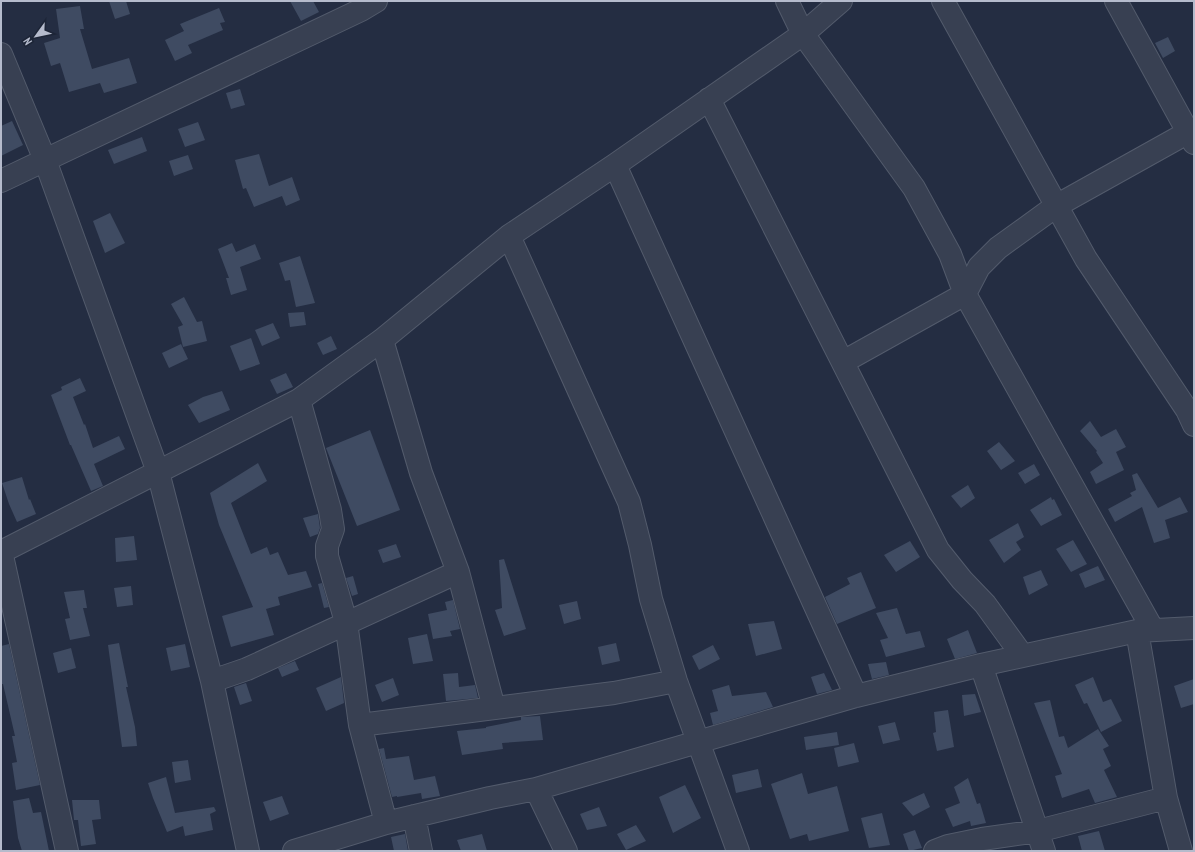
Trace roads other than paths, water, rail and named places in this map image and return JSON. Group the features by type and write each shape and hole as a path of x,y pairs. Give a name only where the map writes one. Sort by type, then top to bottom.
{"street":[{"path":"1,181 361,10 376,1"},
{"path":"787,1 803,34 914,188 950,254 965,294 1145,631 1166,798 1181,851"},
{"path":"67,851 1,552 299,400 382,340 509,236 615,165 803,34 841,1"},
{"path":"943,1 1086,259 1188,410 1194,425"},
{"path":"843,362 965,294 980,267 998,248 1056,206 1192,135 1116,1"},
{"path":"1,54 45,160 158,472 212,681 248,851"},
{"path":"709,100 938,550 962,580 985,604 1022,655"},
{"path":"615,165 856,696"},
{"path":"509,236 629,502 640,545 651,599 676,681 738,851"},
{"path":"382,340 421,473 458,572 494,708"},
{"path":"299,400 330,510 333,529 327,546 327,556 346,622 360,725 386,823"},
{"path":"212,681 247,669 346,622 458,572"},
{"path":"294,851 386,823 490,798 536,789 856,696 1022,655 1145,631 1194,628"},
{"path":"982,665 1041,841"},
{"path":"360,725 614,693 676,681"},
{"path":"536,789 566,851"},
{"path":"935,851 948,846 982,839 1041,841 1166,798"},
{"path":"414,816 421,851"}]}
